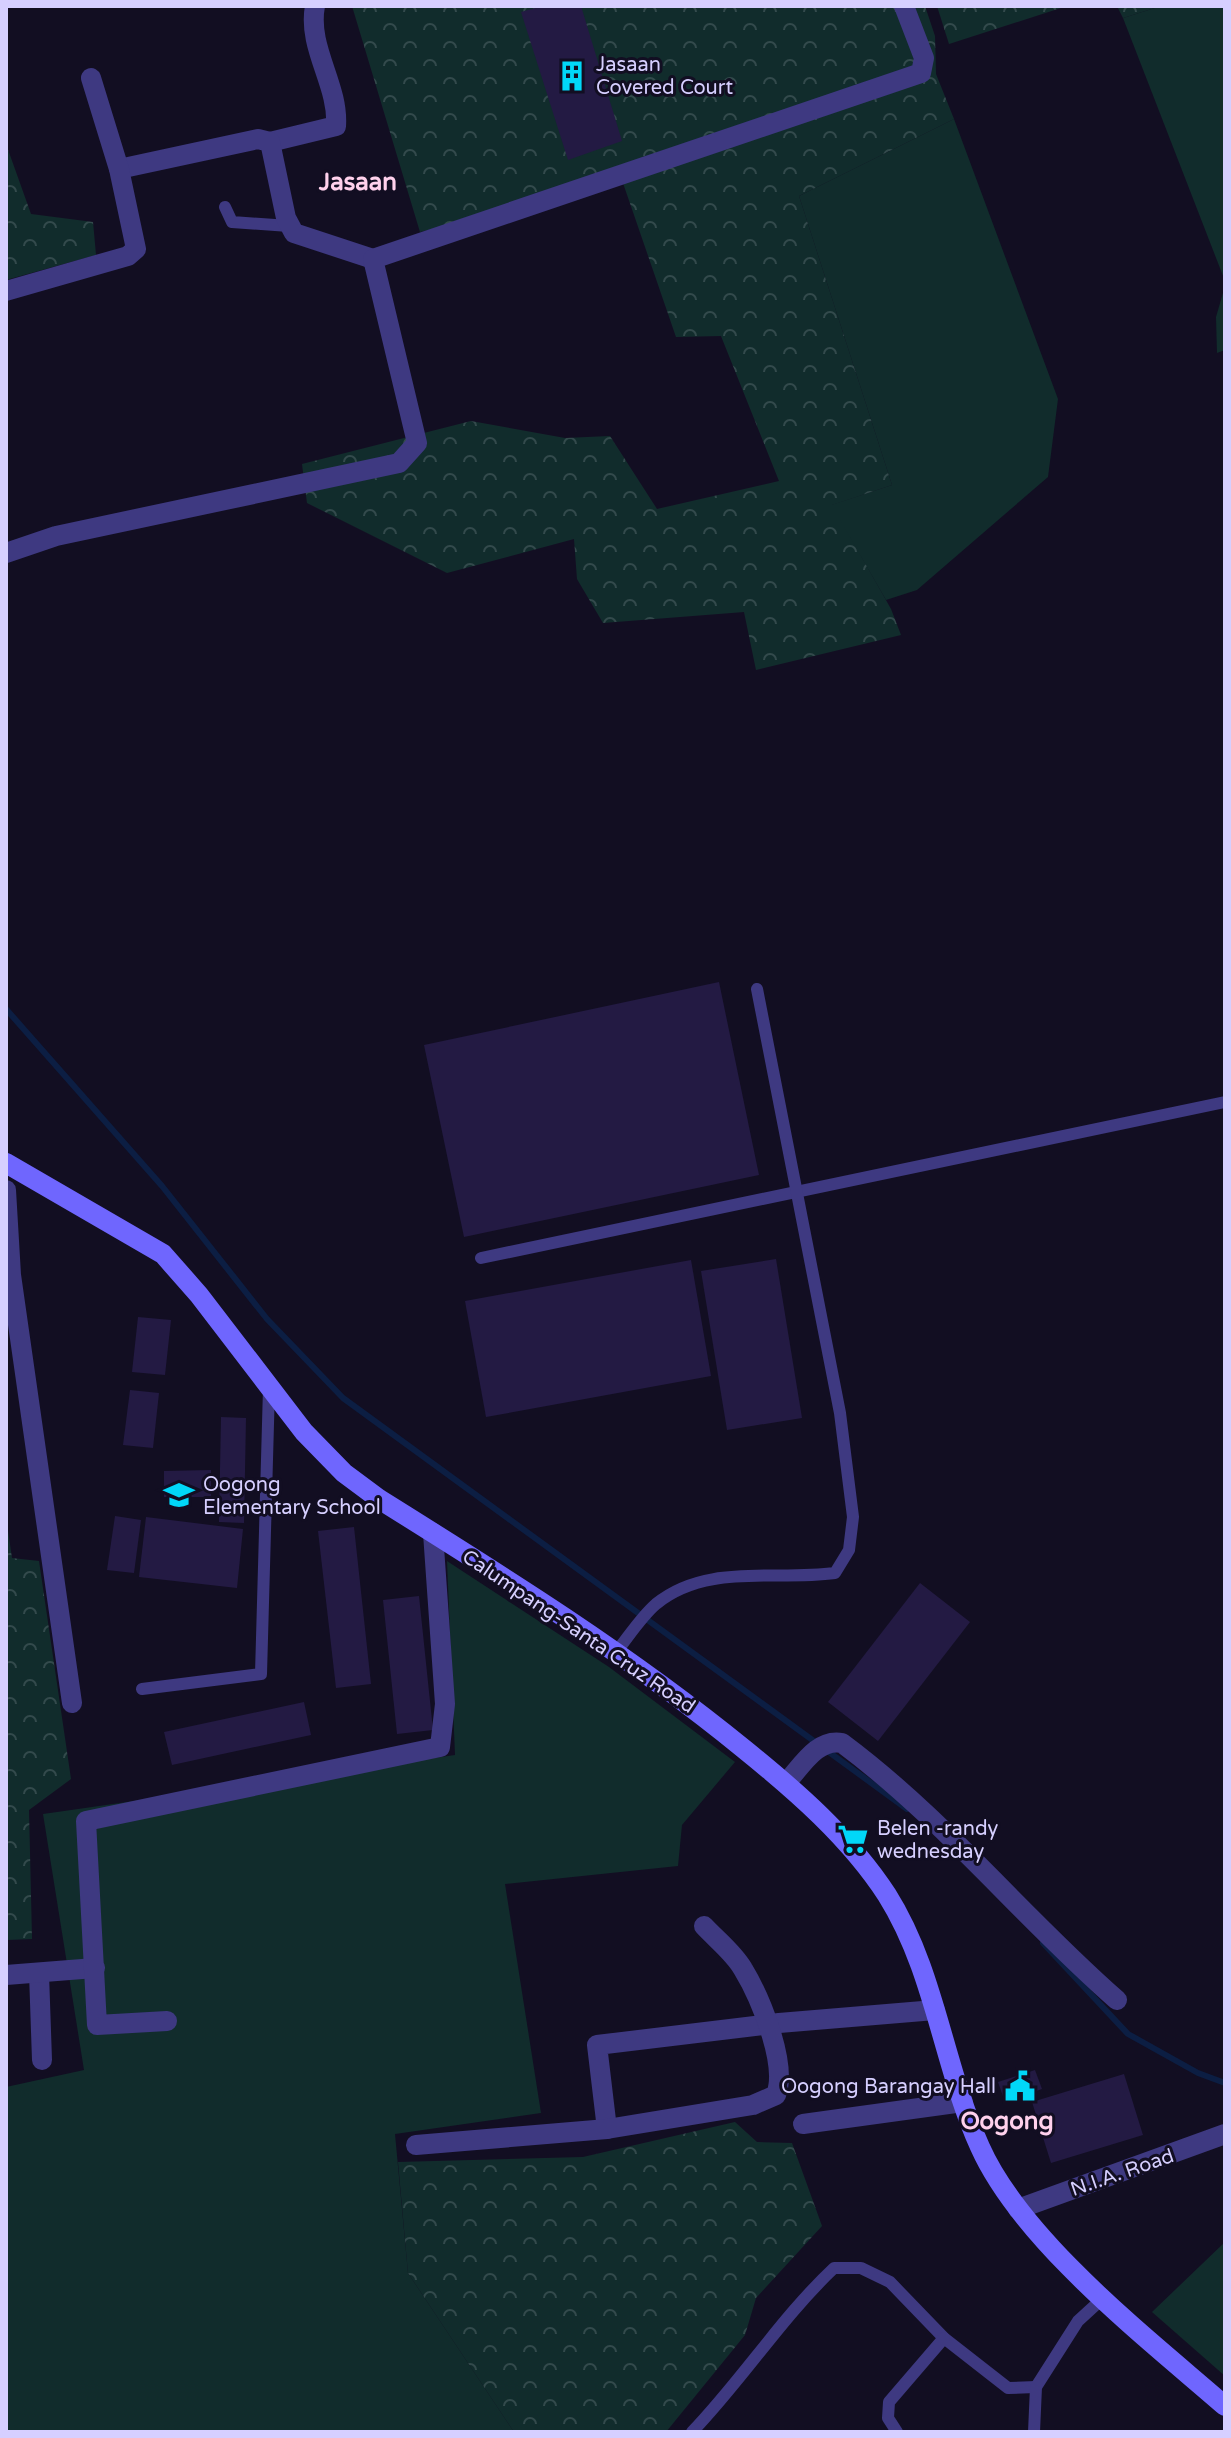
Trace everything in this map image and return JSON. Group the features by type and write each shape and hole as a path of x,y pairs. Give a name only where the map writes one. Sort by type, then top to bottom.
{"main road":[{"name":"Calumpang-Santa Cruz Road","path":"6,1163 163,1254 182,1273 269,1388 344,1473 617,1651 786,1783 853,1851 887,1895 920,1964 980,2148 1018,2209 1102,2299 1225,2406"}],"street":[{"path":"119,169 258,139 270,142 336,126 337,113 316,47 315,6"},
{"path":"270,142 289,226 294,233 373,259 921,73 924,58 904,6"},
{"path":"6,291 128,256 136,249 119,169 91,78"},
{"path":"6,553 56,536 399,463 408,456 417,443 373,259"},
{"path":"6,1190 9,1276 72,1703"},
{"path":"167,2021 97,2025 86,1821 440,1747 445,1704 433,1533"},
{"path":"786,1783 824,1744 842,1743 959,1843 1074,1963 1117,2000"},
{"path":"416,2145 607,2129 753,2105 776,2095 780,2085 777,2060 767,2024 742,1967 704,1926"},
{"path":"6,1975 95,1968"},
{"path":"39,1973 42,2060"},
{"path":"607,2129 597,2045 767,2024 935,2010"},
{"path":"803,2124 963,2102"},
{"name":"N.I.A. Road","path":"1018,2209 1225,2134"}],"lane":[{"path":"225,207 232,222 242,225 289,226"},
{"path":"617,1651 650,1610 667,1597 708,1578 806,1577 835,1573 849,1550 853,1517 840,1413 757,989"},
{"path":"481,1258 1225,1102"},
{"path":"142,1689 261,1674 269,1388"},
{"path":"692,2432 751,2366 813,2288 834,2268 861,2268 890,2282 944,2338 1008,2388 1036,2387"},
{"path":"1034,2432 1036,2387 1078,2321 1102,2299"},
{"path":"897,2432 888,2418 889,2402 944,2338"}],"green space":[{"path":"352,6 925,6 935,36 936,74 954,119 799,196 892,485 832,505 891,609 901,635 756,670 744,612 603,623 577,579 574,539 447,573 307,503 302,464 471,421 565,438 610,436 657,509 779,481 721,336 676,337 623,183 420,232"},
{"path":"937,6 1067,6 949,44"},
{"path":"1117,6 1161,6 1123,18"},
{"path":"1161,6 1225,6 1225,281 1123,18"},
{"path":"954,119 1058,399 1048,477 917,590 886,600 831,505 892,485 799,196"},
{"path":"6,144 31,214 93,222 96,255 6,280"},
{"path":"1225,286 1225,350 1217,353 1216,317"},
{"path":"6,1517 12,1558 39,1561 71,1779 29,1810 32,1939 6,1940"},
{"path":"447,1561 609,1667 735,1762 682,1825 678,1866 505,1884 541,2113 395,2134 408,2273 514,2432 6,2432 6,2087 84,2070 43,1814 455,1755"},
{"path":"735,2122 757,2142 792,2143 822,2226 756,2298 745,2335 666,2432 514,2432 408,2273 398,2162 583,2157"},
{"path":"1225,2242 1225,2376 1152,2312"}],"building":[{"name":"Jasaan Covered Court","path":"542,6 581,6 622,141 568,160 521,12"},
{"path":"719,982 759,1175 464,1237 424,1045"},
{"path":"776,1259 802,1418 727,1430 701,1271"},
{"path":"691,1260 711,1376 486,1417 465,1301"},
{"path":"138,1317 171,1320 165,1375 132,1372"},
{"path":"130,1390 159,1393 153,1448 123,1445"},
{"path":"221,1417 246,1418 244,1523 219,1522"},
{"path":"211,1470 211,1497 164,1497 164,1471"},
{"path":"115,1516 141,1520 134,1573 107,1570"},
{"path":"146,1517 243,1529 237,1588 139,1577"},
{"path":"354,1527 371,1684 336,1688 318,1531"},
{"path":"920,1583 970,1622 878,1741 828,1702"},
{"path":"419,1596 433,1730 397,1734 383,1600"},
{"path":"304,1702 311,1735 172,1765 164,1732"},
{"name":"Oogong Barangay Hall","path":"1035,2070 1042,2089 1005,2102 998,2082"},
{"path":"1124,2074 1143,2135 1051,2163 1032,2102"}],"waterway":[{"path":"6,1009 162,1186 267,1319 343,1398 907,1809"},
{"path":"1043,1943 1128,2034 1198,2073 1225,2083"}],"place":[{"name":"Jasaan Covered Court","path":"572,76"},
{"name":"Oogong Elementary School","path":"179,1495"},
{"name":"Belen -randy wednesday","path":"853,1839"},
{"name":"Oogong Barangay Hall","path":"1020,2086"}],"district":[{"name":"Jasaan","path":"358,182"},
{"name":"Oogong","path":"1007,2121"}]}
